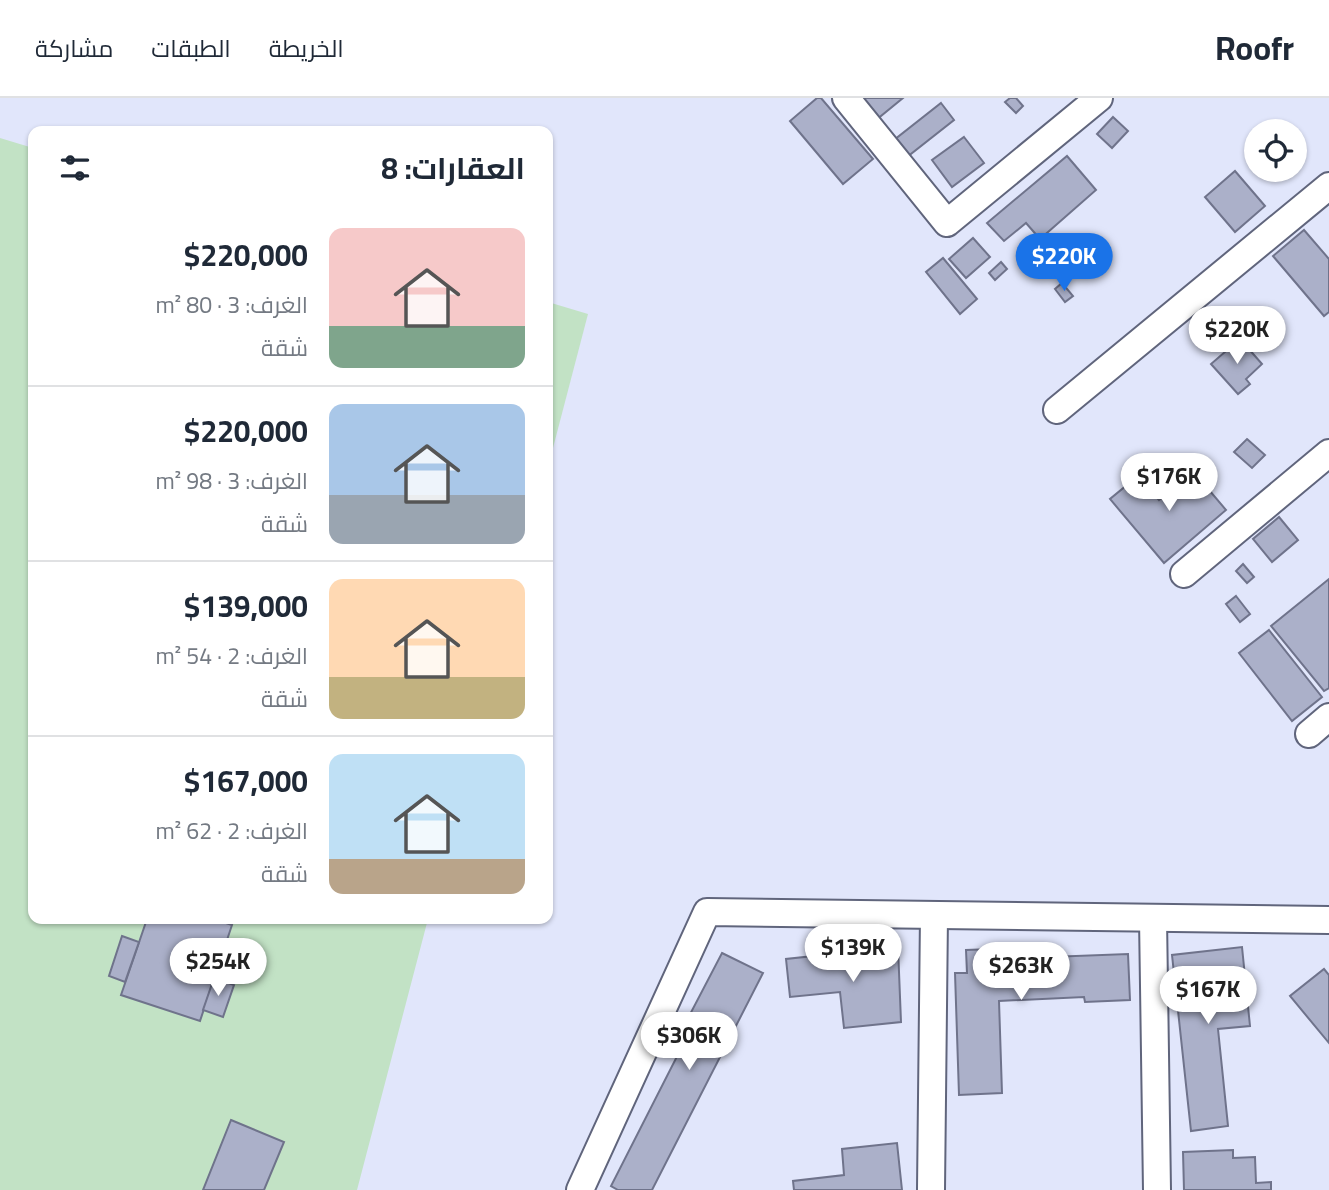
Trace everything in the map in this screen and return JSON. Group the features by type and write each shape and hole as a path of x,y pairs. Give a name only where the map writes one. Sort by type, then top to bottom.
{"street":[{"path":"846,98 947,223 1099,98"},
{"path":"1057,410 1324,200"},
{"path":"1184,574 1329,453"},
{"path":"580,1190 707,912 1329,920"},
{"path":"931,1190 934,915"},
{"path":"1153,918 1157,1190"}],"green space":[{"path":"0,138 28,146 28,924 427,924 357,1190 0,1190"},
{"path":"553,304 588,314 553,448"}],"building":[{"path":"817,98 821,98 873,159 843,184 790,121"},
{"path":"858,98 903,98 876,120"},
{"path":"1016,98 1023,106 1016,113 1005,102"},
{"path":"941,103 954,120 907,157 894,140"},
{"path":"1113,117 1128,131 1112,148 1097,134"},
{"path":"964,137 984,163 952,187 932,160"},
{"path":"1067,156 1096,190 1040,239 1026,223 1004,241 987,223"},
{"path":"1235,171 1265,206 1235,232 1205,197"},
{"path":"1304,230 1329,259 1329,312 1324,316 1273,256"},
{"path":"973,238 990,257 966,278 949,259"},
{"path":"943,258 977,299 960,314 926,272"},
{"path":"1001,262 1007,269 995,280 989,273"},
{"path":"1062,283 1073,296 1065,302 1055,289"},
{"path":"1240,339 1262,364 1246,379 1250,384 1238,394 1211,364"},
{"path":"1247,439 1265,455 1252,468 1234,452"},
{"path":"1193,471 1226,510 1164,563 1110,499 1138,476 1159,500"},
{"path":"1279,517 1298,540 1272,562 1253,539"},
{"path":"1243,564 1254,577 1247,583 1236,571"},
{"path":"1329,579 1329,688 1324,691 1271,626"},
{"path":"1236,596 1250,614 1240,622 1226,604"},
{"path":"1269,630 1322,697 1292,721 1239,653"},
{"path":"145,924 232,925 200,1021 121,995"},
{"path":"122,936 139,942 125,982 109,976"},
{"path":"898,947 901,1022 844,1028 840,992 790,997 786,959"},
{"path":"1242,947 1250,1026 1218,1029 1228,1126 1191,1131 1172,955"},
{"path":"993,949 993,959 1128,954 1130,1000 1085,1002 1084,997 999,1001 1002,1093 959,1095 955,973 967,973 966,950"},
{"path":"722,953 763,973 652,1190 618,1190 611,1186 693,1025 686,1022"},
{"path":"1324,969 1329,975 1329,1043 1290,996"},
{"path":"214,978 234,985 223,1017 203,1010"},
{"path":"231,1120 284,1142 264,1190 203,1190"},
{"path":"897,1143 902,1190 794,1190 793,1181 844,1175 842,1149"},
{"path":"1233,1150 1233,1158 1255,1157 1256,1183 1271,1182 1271,1190 1184,1190 1183,1152"}]}
